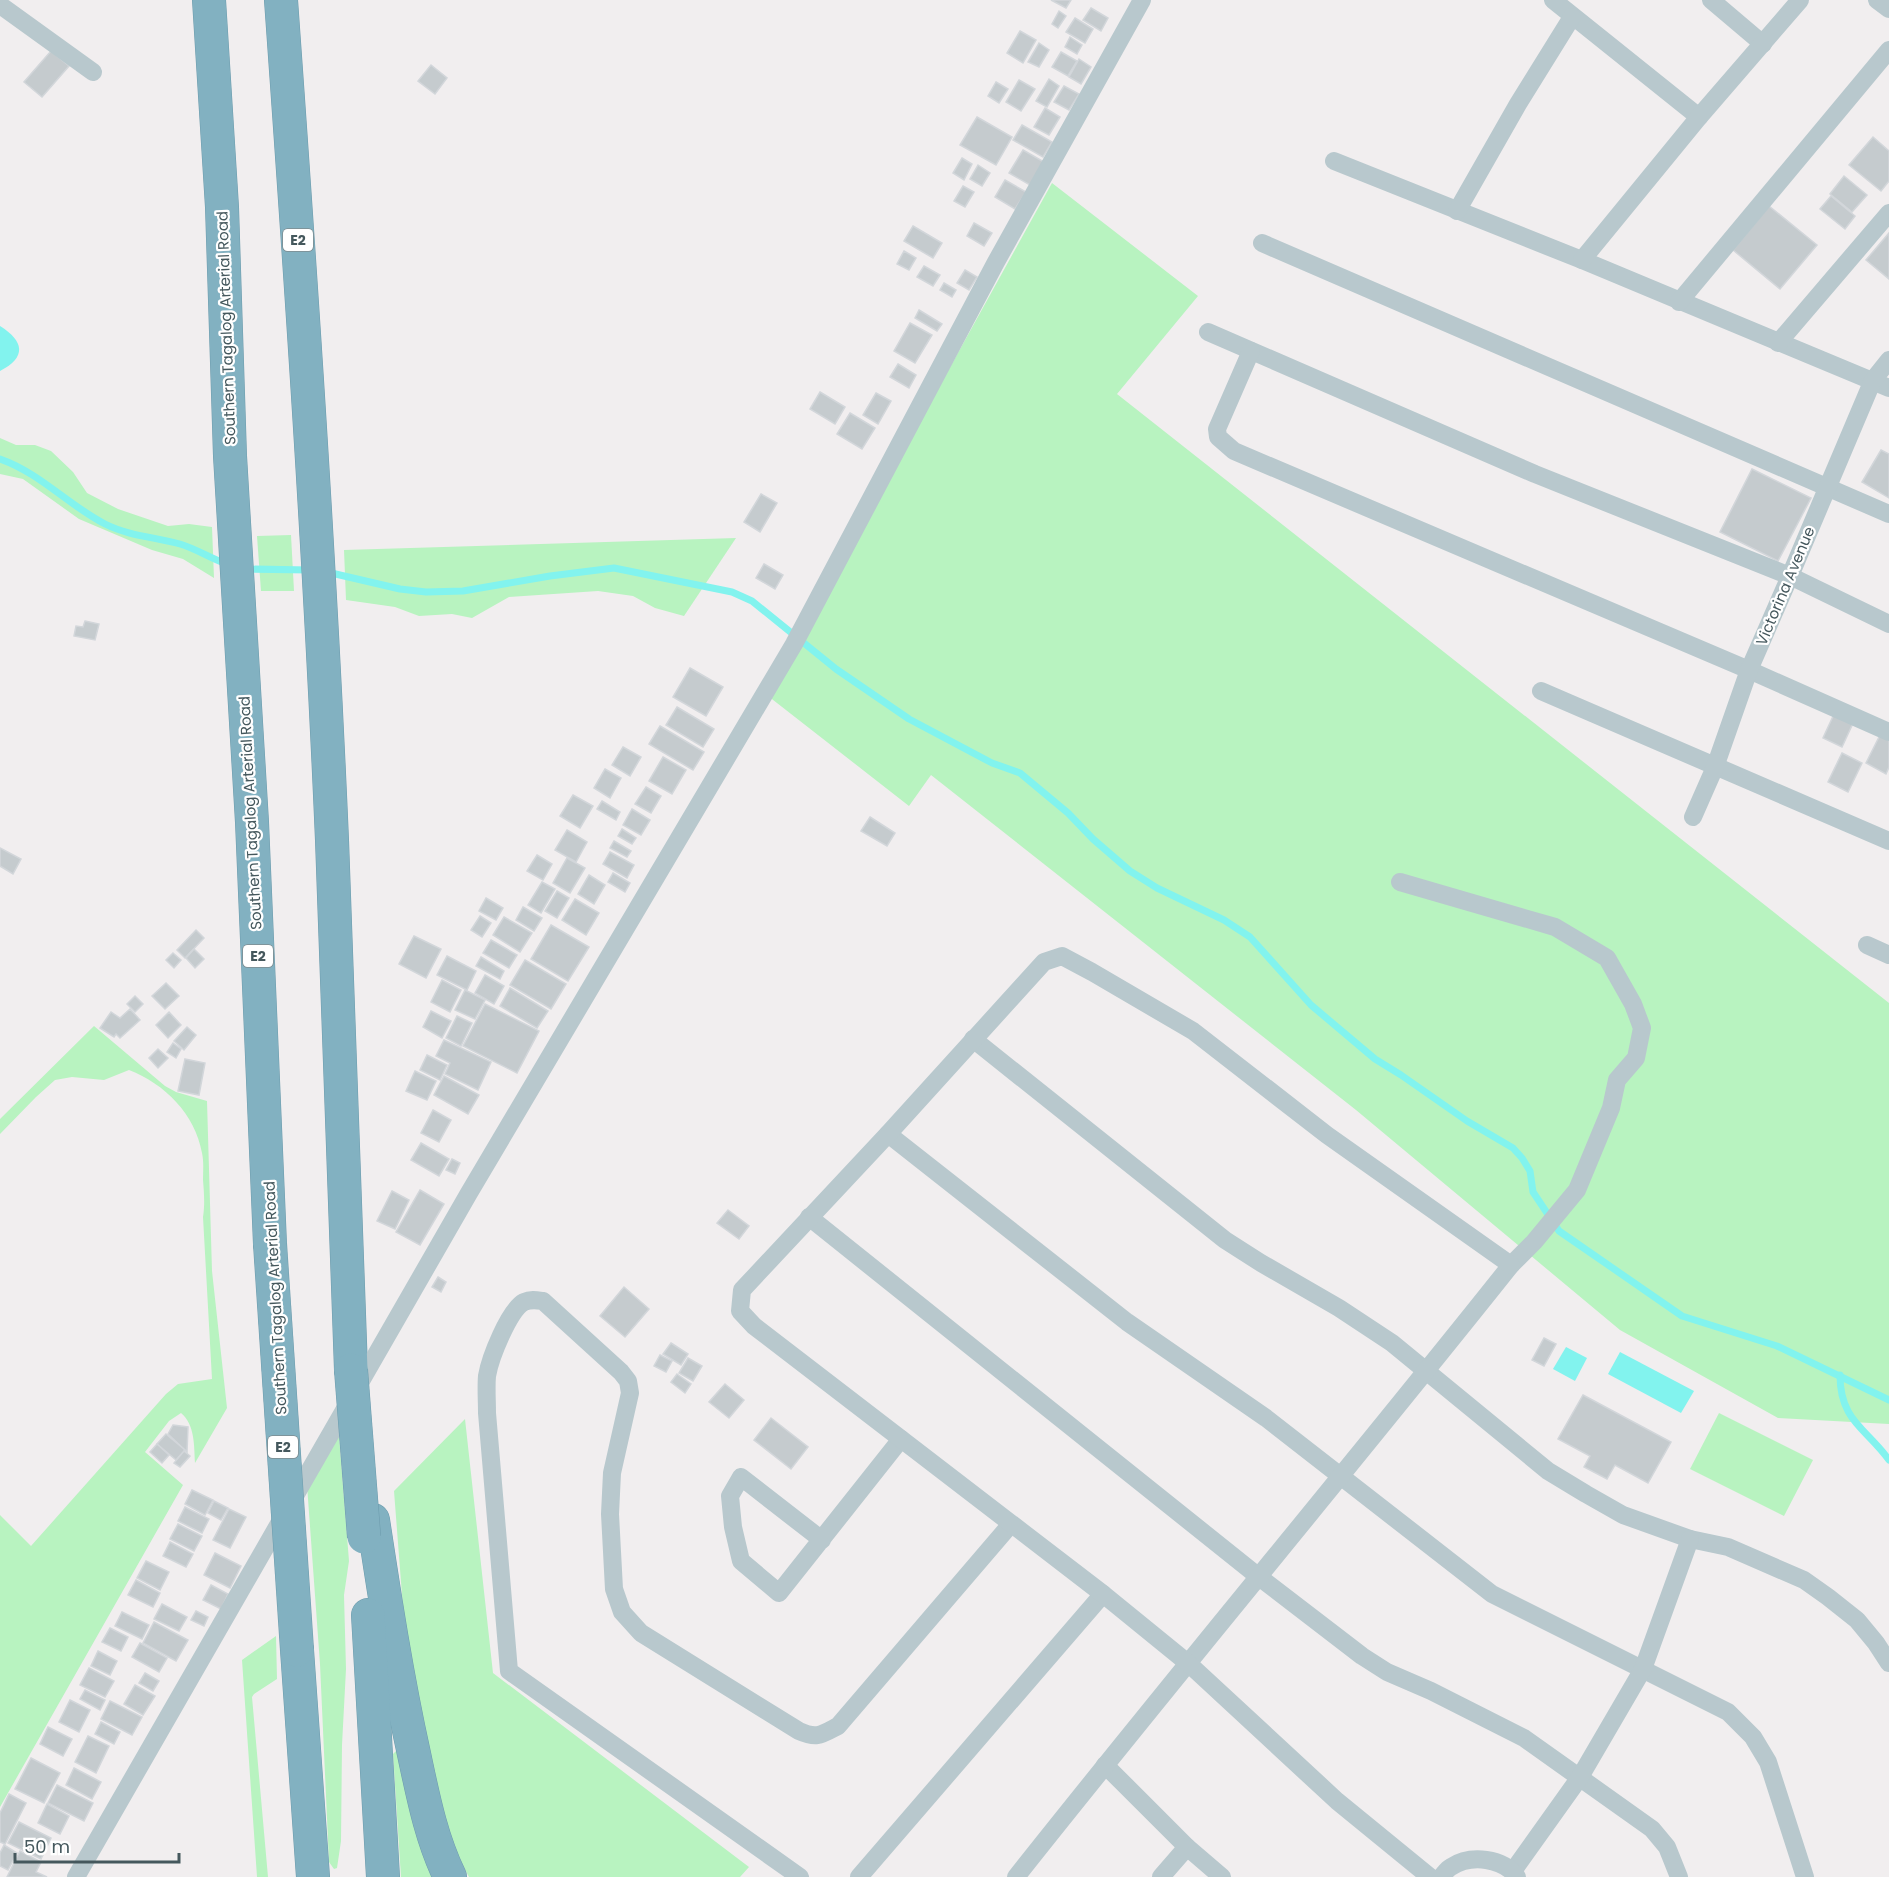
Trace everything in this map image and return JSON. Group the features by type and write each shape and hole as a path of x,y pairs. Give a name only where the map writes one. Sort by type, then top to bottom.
{"highway":[{"name":"Southern Tagalog Arterial Road","path":"209,0 222,207 230,456 253,834 270,1244 313,1877"},
{"name":"E2","path":"280,0 301,277 324,673 351,1370 369,1529 383,1877"},
{"path":"369,1529 427,1815 450,1877"}],"street":[{"path":"76,1877 469,1193 794,644 991,272 1142,0"},
{"path":"1553,0 1699,117"},
{"path":"1711,0 1763,44"},
{"path":"1582,260 1699,117 1800,0"},
{"path":"1877,0 1889,9"},
{"path":"0,5 93,72"},
{"path":"1457,211 1518,104 1572,17"},
{"path":"1678,302 1889,50"},
{"path":"1334,161 1582,260 1678,302 1881,384"},
{"path":"1778,343 1889,213"},
{"path":"1262,243 1889,514"},
{"path":"1208,332 1535,474 1791,576 1889,624"},
{"path":"1251,351 1217,429 1218,437 1234,451 1889,732"},
{"name":"Victorina Avenue","path":"1693,817 1714,767 1749,670 1827,488 1881,384 1889,360"},
{"path":"1541,691 1889,841"},
{"path":"1016,1877 1105,1765 1343,1476 1511,1265 1534,1242 1577,1190 1611,1108 1617,1080 1636,1058 1642,1028 1633,1004 1607,958 1555,927 1400,882"},
{"path":"1867,945 1889,954"},
{"path":"1430,1877 1337,1801 1189,1664 1102,1594 754,1326 740,1311 742,1290 1044,962 1062,956 1193,1031 1327,1135 1511,1265"},
{"path":"973,1039 1225,1240 1360,1321 1427,1371 1548,1471 1623,1515 1690,1539 1728,1547 1804,1580 1857,1620 1889,1663"},
{"path":"888,1134 1127,1322 1266,1418 1492,1594 1728,1713 1753,1737 1768,1762 1805,1877"},
{"path":"809,1218 1259,1577 1362,1656 1387,1672 1431,1691 1524,1738 1652,1829 1667,1847 1679,1877"},
{"path":"800,1877 510,1671 487,1413 487,1376 494,1353 515,1310 523,1303 533,1299 543,1301 621,1371 628,1381 630,1393 612,1473 610,1514 614,1589 622,1612 641,1633 812,1737 838,1726 1011,1524"},
{"path":"822,1540 741,1477 730,1496 733,1527 741,1561 779,1593 822,1540 901,1439"},
{"path":"1441,1877 1452,1867 1472,1859 1494,1861 1515,1874 1580,1777 1643,1669 1690,1539"},
{"path":"859,1877 1102,1594"},
{"path":"1105,1765 1187,1846 1222,1877"},
{"path":"1161,1877 1187,1846"}],"green space":[{"path":"1052,183 1198,296 1117,394 1889,1003 1889,1424 1778,1418 1620,1330 1356,1110 931,775 909,806 768,696"},
{"path":"0,438 16,445 35,445 51,451 73,472 87,493 118,509 168,526 189,524 212,527 214,578 183,559 152,550 79,519 23,479 0,474"},
{"path":"291,535 294,591 261,591 257,536"},
{"path":"736,538 684,616 655,608 633,596 598,591 509,597 472,618 452,614 419,616 395,607 346,600 344,550"},
{"path":"94,1026 165,1086 176,1092 207,1101 212,1271 227,1408 195,1463 191,1429 181,1413 169,1421 145,1452 183,1485 0,1807 0,1515 31,1546 166,1394 178,1384 212,1379 203,1217 203,1156 193,1126 176,1102 155,1083 129,1070 104,1080 72,1077 55,1080 0,1134 0,1119"},
{"path":"1719,1413 1813,1460 1784,1516 1690,1469"},
{"path":"465,1419 493,1673 749,1867 740,1877 469,1877 459,1859 440,1807 423,1739 403,1608 394,1491"},
{"path":"339,1436 349,1561 344,1595 346,1669 341,1841 337,1868 334,1869 329,1862 320,1664 307,1485"},
{"path":"276,1636 277,1679 252,1697 268,1877 257,1877 242,1660"},
{"path":"397,1750 440,1877 401,1877 393,1754"}],"water":[{"path":"0,326 14,337 19,349 15,360 0,371"},
{"path":"1566,1347 1587,1358 1575,1381 1553,1369"},
{"path":"1620,1352 1694,1391 1681,1413 1608,1374"}],"building":[{"path":"1051,0 1071,0 1066,8"},
{"path":"1091,8 1108,18 1101,31 1083,20"},
{"path":"1059,11 1066,16 1058,28 1052,24"},
{"path":"1075,18 1093,29 1085,43 1066,32"},
{"path":"1020,31 1036,40 1023,63 1007,53"},
{"path":"1070,37 1082,45 1077,54 1065,47"},
{"path":"1039,43 1049,50 1039,67 1028,62"},
{"path":"51,51 69,66 42,97 24,82"},
{"path":"1061,52 1077,61 1068,76 1052,67"},
{"path":"1079,59 1091,67 1081,84 1069,77"},
{"path":"431,65 447,78 435,94 418,81"},
{"path":"1049,79 1059,86 1047,107 1036,101"},
{"path":"1019,80 1035,89 1021,111 1006,102"},
{"path":"996,82 1008,89 999,103 988,96"},
{"path":"1064,86 1079,94 1069,110 1054,102"},
{"path":"1045,108 1060,117 1049,135 1034,127"},
{"path":"977,117 1012,137 996,165 960,145"},
{"path":"1022,125 1052,142 1043,157 1013,140"},
{"path":"1873,137 1889,151 1889,181 1881,191 1849,165"},
{"path":"1023,150 1044,162 1030,185 1009,173"},
{"path":"962,158 972,164 964,180 953,173"},
{"path":"978,165 990,173 982,186 970,179"},
{"path":"1844,176 1867,195 1852,212 1830,194"},
{"path":"1005,180 1026,192 1015,209 995,197"},
{"path":"963,186 974,192 965,207 954,201"},
{"path":"1831,196 1855,216 1845,229 1820,209"},
{"path":"1769,206 1817,245 1780,289 1733,250"},
{"path":"974,223 992,233 984,246 967,236"},
{"path":"913,226 942,243 933,258 904,241"},
{"path":"1889,233 1889,279 1866,260"},
{"path":"904,251 916,258 909,270 897,264"},
{"path":"924,266 940,275 933,286 917,277"},
{"path":"965,270 977,277 969,290 957,283"},
{"path":"944,283 956,290 952,297 940,290"},
{"path":"919,310 942,324 937,331 915,318"},
{"path":"910,323 932,335 915,363 894,351"},
{"path":"898,364 916,375 909,388 890,377"},
{"path":"820,392 845,407 835,424 810,409"},
{"path":"876,393 891,401 878,424 863,415"},
{"path":"850,413 875,428 862,449 837,434"},
{"path":"1881,450 1889,454 1889,498 1862,482"},
{"path":"1752,469 1811,498 1778,561 1720,532"},
{"path":"761,494 777,503 760,532 744,522"},
{"path":"764,564 783,575 775,589 756,578"},
{"path":"85,621 99,624 95,640 74,636 76,626 83,627"},
{"path":"690,668 723,687 706,716 673,697"},
{"path":"677,707 714,729 703,747 666,725"},
{"path":"1835,712 1854,721 1842,747 1823,738"},
{"path":"660,726 704,752 693,770 649,744"},
{"path":"1880,735 1889,740 1889,767 1886,774 1866,763"},
{"path":"623,747 641,757 630,776 612,765"},
{"path":"1842,753 1862,763 1848,792 1828,782"},
{"path":"663,757 686,770 672,794 649,781"},
{"path":"605,769 621,778 610,798 594,788"},
{"path":"646,787 661,796 651,813 635,804"},
{"path":"573,795 593,806 580,828 560,816"},
{"path":"602,801 620,812 616,820 597,809"},
{"path":"632,809 650,820 641,835 623,825"},
{"path":"870,817 895,833 887,846 861,831"},
{"path":"622,829 636,838 632,844 618,836"},
{"path":"567,830 587,842 576,862 555,850"},
{"path":"614,841 631,851 627,857 610,848"},
{"path":"0,848 21,859 13,874 0,866"},
{"path":"610,852 634,865 627,878 603,864"},
{"path":"537,855 552,864 543,880 527,871"},
{"path":"567,858 585,868 570,893 553,883"},
{"path":"613,873 630,883 625,892 608,882"},
{"path":"589,875 605,885 594,904 578,894"},
{"path":"542,882 555,889 541,913 528,905"},
{"path":"557,891 569,898 557,918 545,911"},
{"path":"486,898 503,908 496,920 479,911"},
{"path":"575,899 599,913 586,935 562,920"},
{"path":"523,907 542,918 534,931 516,920"},
{"path":"480,916 491,923 482,937 471,930"},
{"path":"504,917 532,933 520,952 493,935"},
{"path":"551,925 589,947 568,981 531,959"},
{"path":"196,930 204,938 185,958 177,950"},
{"path":"414,936 441,949 426,978 399,964"},
{"path":"491,940 517,955 509,968 483,953"},
{"path":"194,949 204,959 195,968 186,958"},
{"path":"173,953 181,960 174,968 166,960"},
{"path":"447,956 476,971 467,990 437,975"},
{"path":"481,957 504,971 500,979 476,966"},
{"path":"525,960 566,984 551,1009 510,985"},
{"path":"485,975 504,986 494,1004 475,993"},
{"path":"442,980 461,990 450,1012 431,1002"},
{"path":"166,983 179,996 165,1009 152,996"},
{"path":"510,988 548,1011 537,1028 500,1006"},
{"path":"465,990 485,1000 475,1019 455,1010"},
{"path":"135,996 143,1004 135,1012 127,1004"},
{"path":"485,1004 539,1031 517,1073 463,1046"},
{"path":"130,1009 140,1020 120,1038 100,1028 111,1012 120,1018"},
{"path":"431,1011 451,1021 442,1038 423,1027"},
{"path":"169,1012 181,1025 168,1038 156,1025"},
{"path":"457,1016 472,1023 461,1046 446,1038"},
{"path":"187,1027 196,1035 184,1050 174,1041"},
{"path":"444,1040 491,1062 478,1090 445,1074 450,1063 436,1056"},
{"path":"173,1043 181,1049 176,1058 167,1052"},
{"path":"158,1049 168,1058 158,1068 149,1058"},
{"path":"427,1055 447,1065 440,1080 420,1070"},
{"path":"185,1059 205,1063 199,1095 178,1091"},
{"path":"415,1071 436,1081 427,1100 406,1091"},
{"path":"444,1076 479,1095 468,1114 434,1095"},
{"path":"433,1110 451,1120 439,1142 421,1133"},
{"path":"421,1143 449,1159 439,1176 411,1160"},
{"path":"452,1159 460,1163 455,1174 446,1170"},
{"path":"420,1190 444,1204 420,1245 396,1232"},
{"path":"392,1191 409,1200 395,1229 377,1221"},
{"path":"728,1210 749,1226 739,1239 717,1223"},
{"path":"438,1277 446,1282 441,1292 432,1287"},
{"path":"624,1287 649,1309 625,1337 600,1316"},
{"path":"1544,1338 1556,1344 1544,1366 1532,1360"},
{"path":"671,1343 688,1354 681,1365 663,1354"},
{"path":"660,1355 672,1361 666,1372 654,1366"},
{"path":"688,1358 702,1366 693,1381 679,1373"},
{"path":"677,1374 691,1384 685,1393 671,1382"},
{"path":"725,1384 744,1400 729,1418 709,1402"},
{"path":"1583,1395 1671,1442 1648,1483 1615,1465 1607,1479 1584,1467 1590,1456 1558,1439"},
{"path":"771,1418 808,1447 791,1469 754,1440"},
{"path":"173,1425 188,1427 187,1452 168,1434"},
{"path":"166,1434 185,1450 176,1460 157,1444"},
{"path":"157,1444 169,1455 162,1463 150,1452"},
{"path":"184,1451 190,1456 180,1467 174,1463"},
{"path":"192,1490 213,1500 205,1515 185,1504"},
{"path":"214,1501 228,1508 221,1520 208,1513"},
{"path":"185,1507 209,1519 202,1533 178,1521"},
{"path":"229,1509 246,1517 230,1548 213,1540"},
{"path":"178,1524 202,1536 194,1551 170,1539"},
{"path":"170,1542 193,1554 186,1567 163,1556"},
{"path":"215,1553 241,1566 230,1588 204,1575"},
{"path":"146,1561 169,1572 160,1590 137,1578"},
{"path":"136,1580 160,1593 153,1607 128,1595"},
{"path":"211,1585 228,1594 221,1609 203,1600"},
{"path":"162,1604 187,1617 179,1631 154,1619"},
{"path":"196,1611 208,1617 204,1626 191,1620"},
{"path":"122,1612 149,1625 142,1639 115,1626"},
{"path":"154,1622 188,1640 176,1661 143,1643"},
{"path":"110,1628 128,1637 121,1651 102,1642"},
{"path":"140,1643 167,1658 159,1672 132,1657"},
{"path":"98,1651 117,1661 110,1675 91,1666"},
{"path":"89,1668 114,1681 105,1697 80,1685"},
{"path":"145,1673 159,1681 153,1691 139,1683"},
{"path":"135,1685 155,1696 143,1715 124,1704"},
{"path":"85,1690 105,1700 100,1710 80,1699"},
{"path":"70,1700 90,1710 79,1732 59,1722"},
{"path":"110,1701 142,1717 132,1735 101,1719"},
{"path":"101,1722 120,1732 114,1744 95,1734"},
{"path":"48,1727 72,1739 63,1756 40,1744"},
{"path":"88,1736 109,1746 96,1773 75,1762"},
{"path":"31,1758 60,1773 44,1803 15,1789"},
{"path":"74,1768 101,1782 92,1799 66,1785"},
{"path":"57,1785 93,1803 84,1821 48,1803"},
{"path":"9,1794 26,1803 5,1844 0,1842 0,1813"},
{"path":"47,1804 69,1816 60,1834 38,1823"},
{"path":"19,1822 51,1838 41,1859 8,1843"},
{"path":"4,1845 17,1853 8,1870 0,1866 0,1853"},
{"path":"20,1851 41,1862 36,1872 47,1877 7,1877"}],"waterway":[{"path":"0,459 28,472 105,524 133,534 180,544 227,564"},
{"path":"327,572 400,589 426,592 463,591 614,568 732,592 752,601 836,669 909,719 992,763 1020,773 1068,813 1093,839 1130,871 1157,888 1224,920 1250,937 1311,1005 1375,1059 1467,1121 1513,1148 1530,1171 1533,1192 1559,1231 1682,1316 1777,1346 1889,1400"},
{"path":"246,569 310,570"},
{"path":"1840,1375 1841,1391 1849,1414 1889,1460"}]}
